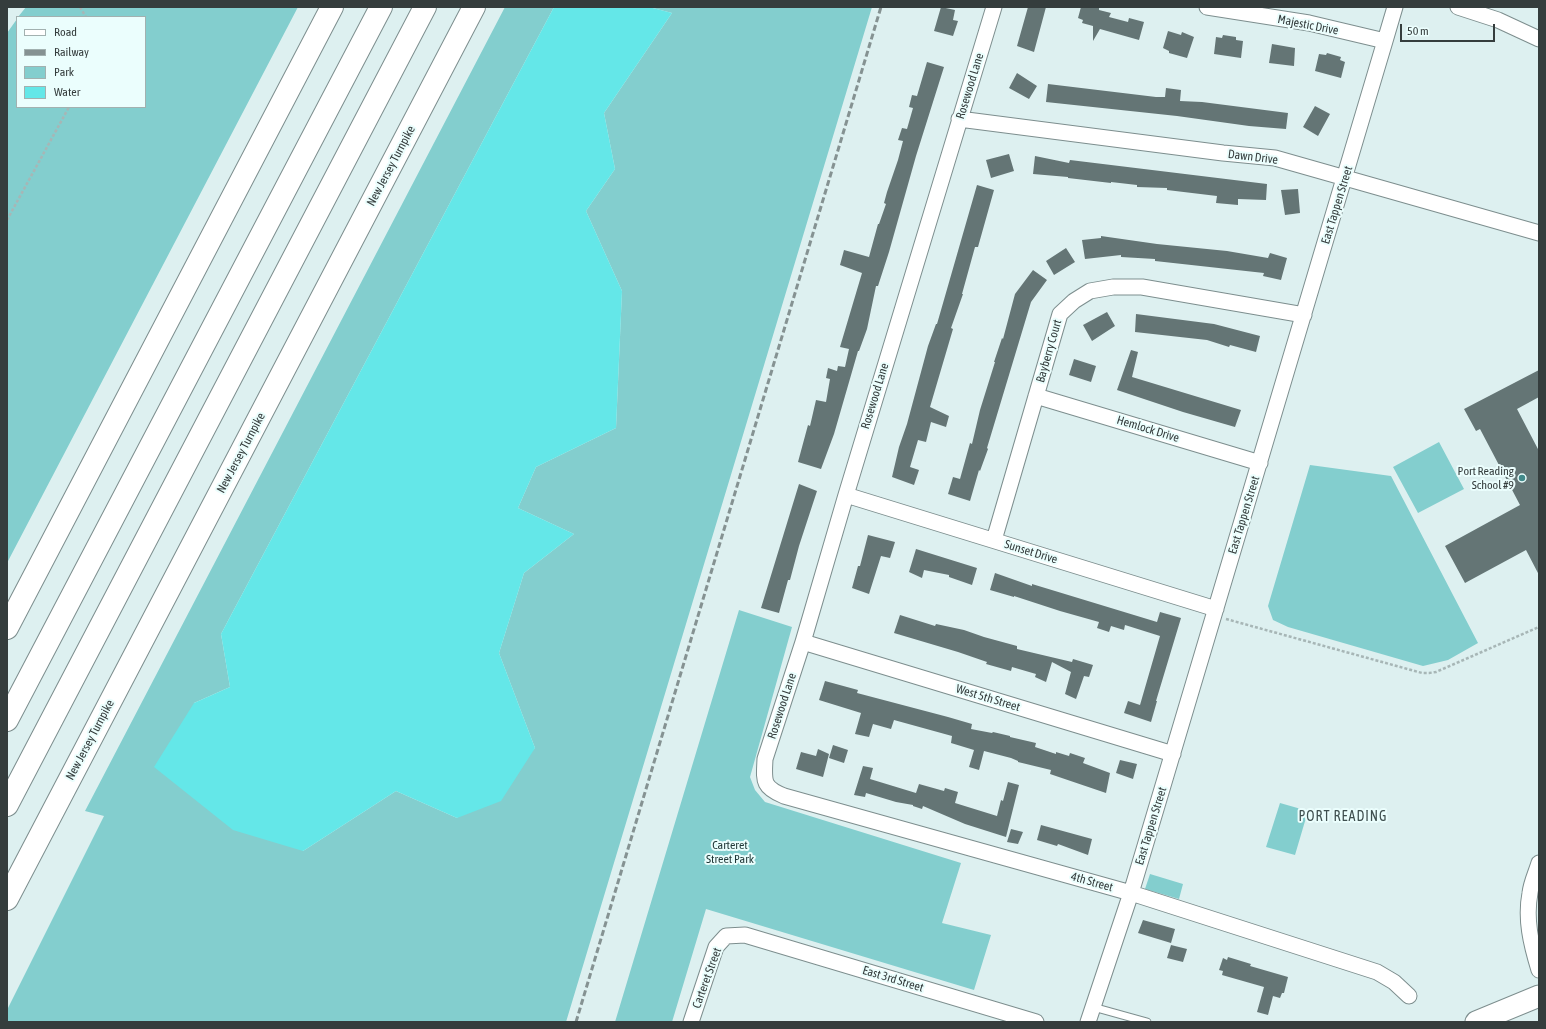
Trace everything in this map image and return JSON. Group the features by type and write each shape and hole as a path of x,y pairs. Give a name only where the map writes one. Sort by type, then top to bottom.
{"highway":[{"path":"7,628 332,7"},
{"path":"7,720 381,7"},
{"path":"7,805 425,7"},
{"name":"New Jersey Turnpike","path":"7,899 474,7"}],"street":[{"name":"Rosewood Lane","path":"768,786 764,778 765,759 803,642 959,119 994,7"},
{"name":"Majestic Drive","path":"1207,7 1309,23 1386,42"},
{"name":"East Tappen Street","path":"1088,1022 1131,893 1172,754 1221,614 1260,463 1386,42 1394,7"},
{"path":"1458,7 1498,20 1539,39"},
{"name":"Dawn Drive","path":"959,119 1223,153 1275,158 1539,232"},
{"name":"Bayberry Court","path":"994,540 1060,314 1074,300 1090,290 1113,287 1142,287 1304,316"},
{"name":"Hemlock Drive","path":"1036,396 1260,463"},
{"name":"Sunset Drive","path":"846,495 994,540 1221,614"},
{"name":"West 5th Street","path":"803,642 1172,754"},
{"name":"4th Street","path":"768,786 771,791 784,796 1131,893 1376,972 1394,982 1409,996"},
{"path":"1538,867 1530,893 1528,922 1531,943 1539,970"},
{"name":"Carteret Street","path":"691,1022 716,946 726,936 750,936"},
{"name":"East 3rd Street","path":"750,936 1036,1022"},
{"path":"1476,1022 1539,996"}],"lane":[{"path":"1093,1007 1147,1022"}],"path":[{"path":"80,7 85,16"},
{"path":"7,220 68,108"},
{"path":"1221,614 1390,665 1429,673 1436,672 1539,627"}],"green space":[{"path":"26,7 298,7 7,563 7,33 16,20 16,108 146,108 146,16 19,16"},
{"path":"505,7 554,7 221,634 230,687 194,703 303,851 396,791 457,818 535,748 499,653 524,573 574,534 518,508 536,467 616,428 622,291 586,211 615,169 604,113 672,13 649,7 872,7 566,1022 7,1022 7,1010 104,816 85,811"},
{"path":"1439,442 1464,489 1418,513 1393,467"},
{"path":"1310,465 1391,476 1478,643 1448,660 1423,666 1288,627 1273,620 1268,606"},
{"name":"Carteret Street Park","path":"739,610 792,627 750,777 755,790 765,802 961,863 942,923 991,935 974,990 706,909 672,1022 615,1022"},
{"path":"1280,803 1308,811 1295,855 1266,847"},
{"path":"1150,874 1183,884 1179,899 1145,889"}],"water":[{"path":"554,7 649,7 672,13 604,113 615,169 586,211 622,291 616,428 536,467 518,508 574,534 524,573 499,653 535,748 501,801 457,818 396,791 303,851 233,830 154,767 194,703 230,687 221,634"}],"building":[{"path":"941,7 955,10 953,20 958,21 953,36 934,31"},
{"path":"1028,7 1046,7 1034,52 1017,46"},
{"path":"1081,7 1099,7 1099,10 1111,13 1109,17 1128,22 1129,18 1144,22 1139,40 1100,29 1093,41 1093,26 1082,23 1083,20 1078,18"},
{"path":"1168,31 1181,35 1182,32 1194,37 1187,58 1169,53 1169,51 1163,48"},
{"path":"1223,35 1236,37 1236,40 1243,41 1241,58 1214,54 1216,37 1222,38"},
{"path":"1272,44 1295,48 1294,66 1269,63"},
{"path":"1327,53 1341,57 1340,60 1345,62 1341,78 1315,71 1319,54 1326,55"},
{"path":"927,62 944,67 916,156 889,252 878,286 876,286 867,329 858,351 834,434 821,469 798,462 808,425 810,426 816,400 826,402 830,379 826,378 828,368 837,371 838,366 845,367 849,349 840,347 862,273 840,265 844,250 869,257 878,224 886,204 884,203 903,141 898,140 902,128 907,129 913,108 909,107 912,95 917,96"},
{"path":"1017,73 1037,86 1029,99 1009,88"},
{"path":"1048,84 1156,97 1165,97 1166,88 1181,90 1180,101 1202,102 1288,113 1286,129 1046,102"},
{"path":"1315,106 1330,114 1318,136 1303,127"},
{"path":"1009,154 1014,171 991,178 986,160"},
{"path":"1035,156 1069,163 1070,160 1267,184 1266,200 1238,199 1238,205 1216,203 1217,196 1167,190 1167,188 1137,187 1137,185 1033,174"},
{"path":"977,185 994,190 978,247 975,247 963,294 951,328 953,329 930,407 949,416 946,427 931,422 926,442 918,440 910,467 919,470 914,485 892,477 928,346 937,324"},
{"path":"1298,189 1300,213 1285,215 1281,190"},
{"path":"1101,236 1157,244 1227,251 1268,258 1270,253 1287,258 1281,280 1263,276 1264,273 1155,261 1155,259 1121,257 1121,255 1085,259 1082,240 1101,238"},
{"path":"1066,248 1075,262 1054,275 1046,261"},
{"path":"1033,270 1047,280 1031,302 987,448 988,449 980,471 979,470 970,501 948,494 953,477 960,479 970,443 972,444 980,410 994,362 1002,338 1003,339 1015,294"},
{"path":"1107,312 1115,326 1092,341 1083,325"},
{"path":"1136,314 1214,324 1260,336 1256,352 1230,345 1229,347 1207,340 1135,332"},
{"path":"1131,350 1138,352 1132,377 1241,410 1235,427 1183,412 1117,390"},
{"path":"1074,359 1096,366 1091,382 1069,375"},
{"name":"Port Reading School #9","path":"1539,370 1539,397 1517,409 1539,451 1539,575 1526,550 1465,583 1445,546 1520,505 1480,429 1476,431 1464,409"},
{"path":"799,484 817,491 799,546 790,580 788,580 779,613 761,608"},
{"path":"868,535 895,542 890,558 881,556 869,594 852,588 858,566 860,566"},
{"path":"916,549 977,568 972,585 949,577 949,575 924,570 922,578 909,572"},
{"path":"995,573 1032,586 1032,584 1157,622 1160,612 1181,618 1151,722 1124,713 1128,701 1140,705 1160,636 1125,625 1124,630 1111,626 1109,632 1097,628 1099,622 990,590"},
{"path":"900,615 935,626 936,624 964,630 1017,646 1017,649 1072,662 1073,659 1093,665 1089,677 1084,676 1076,699 1065,694 1071,672 1052,662 1046,682 1035,677 1036,674 1012,667 1011,671 986,664 987,662 958,652 894,633"},
{"path":"825,681 858,690 857,693 972,724 971,729 993,732 1036,743 1035,747 1056,754 1056,752 1069,756 1070,753 1085,758 1083,763 1110,773 1106,793 1050,774 1051,770 1018,762 1011,758 984,751 979,770 969,767 974,750 951,743 952,736 894,720 891,729 873,724 869,737 855,734 861,713 819,700"},
{"path":"833,745 848,750 844,763 829,758"},
{"path":"818,749 829,754 823,777 796,769 801,752 816,756"},
{"path":"1120,760 1137,764 1133,779 1116,773"},
{"path":"863,766 873,768 870,779 916,793 919,784 944,791 945,788 958,792 955,803 997,816 1008,782 1019,785 1006,837 965,824 923,806 922,809 913,805 896,802 866,793 865,797 854,795"},
{"path":"1041,825 1092,839 1088,855 1058,844 1057,846 1037,840"},
{"path":"1011,829 1023,832 1018,844 1007,842"},
{"path":"1143,920 1175,929 1171,943 1138,933"},
{"path":"1171,945 1187,949 1183,962 1167,958"},
{"path":"1228,957 1251,964 1250,966 1288,977 1284,993 1282,993 1280,998 1273,996 1268,1015 1257,1012 1264,987 1222,975 1223,971 1219,970 1223,958 1227,960"}],"railway":[{"path":"576,1022 881,7"}],"place":[{"name":"Port Reading School #9","path":"1522,478"}],"district":[{"name":"PORT READING","path":"1343,817"}]}
